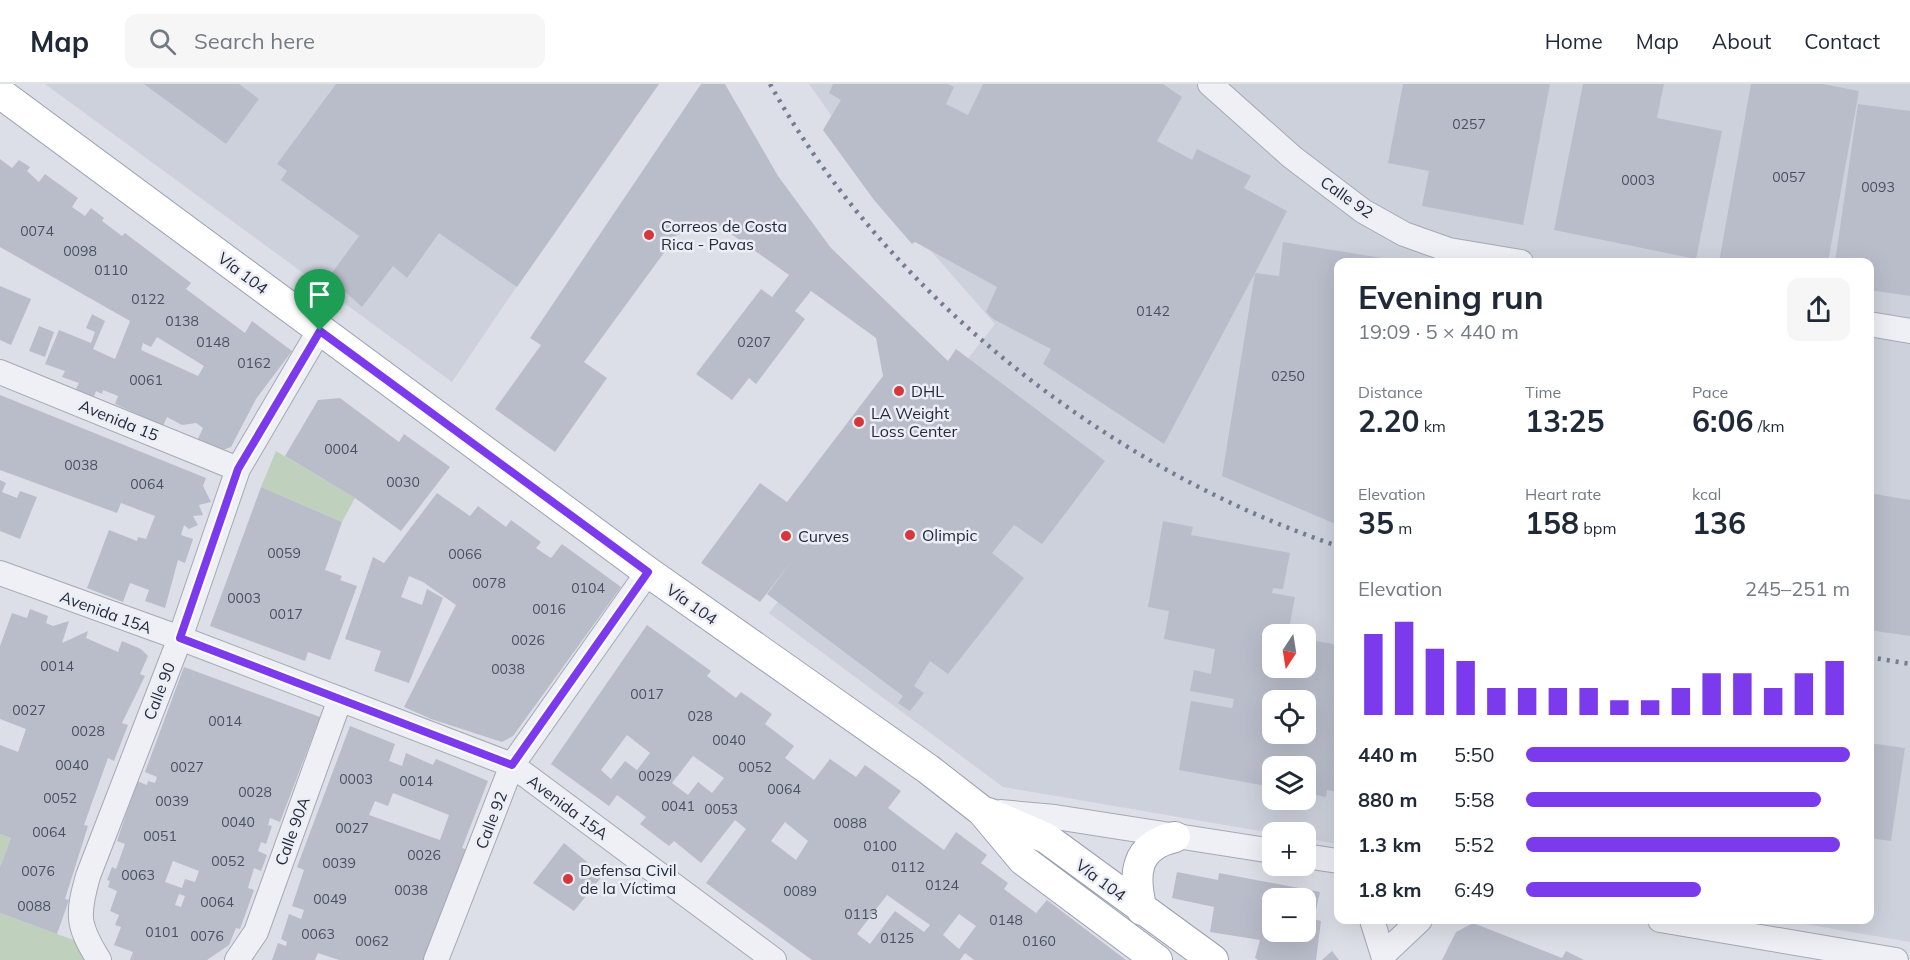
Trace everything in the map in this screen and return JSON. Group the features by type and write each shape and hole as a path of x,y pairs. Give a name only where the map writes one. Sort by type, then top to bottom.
{"main road":[{"name":"Vía 104","path":"0,93 648,572 928,769 982,811 1023,860 1157,960"},
{"name":"Vía 104","path":"982,811 1046,838 1213,960"},
{"path":"1142,910 1137,878 1140,862 1148,848 1158,841 1175,837"}],"street":[{"name":"Calle 92","path":"1210,84 1292,157 1364,211 1404,234 1449,250 1492,258"},
{"path":"1874,325 1910,331"},
{"name":"Calle 90","path":"99,960 86,939 79,909 92,865 180,638 238,469 320,331"},
{"name":"Avenida 15","path":"0,372 238,469"},
{"name":"Calle 92","path":"436,960 512,765 648,572"},
{"name":"Avenida 15A","path":"1,577 180,638 512,765 774,960"},
{"name":"Calle 90A","path":"237,960 256,932 340,699"},
{"path":"982,811 1055,817 1262,850"},
{"path":"1373,924 1382,958"},
{"path":"1382,958 1389,924"},
{"path":"1382,958 1416,924"},
{"path":"1684,924 1896,960"}],"shaded area":[{"path":"45,84 654,84 452,382"},
{"path":"809,84 1910,84 1910,942 1804,924 1874,924 1874,258 1334,258 1334,843 1316,840 1316,822 1262,822 1262,831 1003,787 769,613 995,324 910,227"}],"green space":[{"path":"276,451 355,498 342,522 261,487"},
{"path":"0,834 11,838 0,867"},
{"path":"0,913 79,942 87,960 0,960"}],"building":[{"path":"144,84 239,84 259,99 226,144"},
{"path":"336,84 659,84 517,287 439,233 407,278 393,266 362,307 329,277 359,236 281,180 287,171 277,164"},
{"path":"701,84 725,84 778,176 831,248 948,361 956,349 1105,461 1042,544 1014,525 992,553 1024,578 948,674 930,661 914,686 924,693 910,711 898,703 903,696 767,594 795,557 760,602 701,563 760,483 787,502 883,376 876,338 811,291 795,311 805,319 756,384 749,378 732,400 696,374 761,289 772,297 789,275 720,226 677,235 584,362 607,378 555,452 495,409 541,345 530,338"},
{"path":"833,84 948,84 954,87 946,104 968,115 983,84 1163,84 1182,97 1157,141 1192,160 1197,149 1251,176 1244,188 1287,211 1164,444 1043,364 1051,349 993,319 986,312 997,287 915,242 912,244 874,200 823,130 841,100 829,93"},
{"path":"1403,84 1550,84 1523,225 1422,206 1429,171 1388,163"},
{"path":"1583,84 1664,84 1657,118 1722,131 1696,258 1554,230"},
{"path":"1751,84 1823,84 1859,91 1829,258 1720,258"},
{"path":"1858,104 1910,111 1910,296 1874,291 1874,258 1836,258"},
{"path":"0,159 12,168 19,160 30,167 27,171 39,182 45,174 78,198 72,207 85,216 91,208 104,218 102,221 122,236 125,233 191,283 186,289 245,333 252,321 292,351 256,399 231,447 220,451 197,441 203,428 196,423 182,425 167,417 163,426 115,404 118,396 103,390 102,394 96,391 93,399 75,391 79,383 62,377 65,371 45,364 59,330 91,343 95,332 86,328 92,314 105,321 93,349 115,359 130,321 0,247","holes":["157,337 204,366 198,376 141,350 143,343 151,347"]},
{"path":"1283,242 1382,258 1334,258 1334,523 1222,476 1255,273 1279,276"},
{"path":"0,286 31,299 11,345 0,340"},
{"path":"39,326 54,332 45,357 29,351"},
{"path":"0,395 206,478 203,486 211,502 199,505 203,515 193,516 198,525 189,529 184,525 181,535 193,539 185,563 178,560 165,608 145,601 149,590 130,583 123,602 87,588 109,530 137,541 138,537 146,539 155,516 121,503 117,513 0,470"},
{"path":"340,398 399,442 404,434 450,467 401,531 355,498 285,456 318,400"},
{"path":"0,480 6,483 2,492 17,498 20,491 37,497 20,539 0,531"},
{"path":"261,487 342,522 325,570 342,576 340,580 357,586 330,660 308,652 305,661 210,626"},
{"path":"437,493 470,516 478,506 506,527 511,520 541,542 536,548 551,558 562,544 621,587 513,736 502,742 431,719 404,707 456,605 423,582 409,576 401,597 422,605 427,589 443,598 409,683 374,671 381,651 345,639 373,557 384,563"},
{"path":"1874,494 1910,500 1910,636 1874,631"},
{"path":"1163,521 1193,527 1191,535 1290,553 1283,589 1273,588 1272,593 1295,597 1290,624 1262,624 1262,678 1316,678 1316,641 1334,644 1334,791 1327,790 1326,797 1316,795 1316,756 1262,756 1262,785 1179,770 1191,701 1232,708 1234,699 1190,691 1194,670 1211,674 1215,649 1164,639 1169,611 1148,607"},
{"path":"30,609 48,616 46,623 53,626 69,621 62,643 88,631 86,638 118,652 122,641 141,649 148,656 140,674 145,676 122,723 128,725 114,761 108,758 84,825 88,826 65,899 69,900 57,934 0,913 0,867 11,838 0,834 0,745 18,752 26,729 0,719 0,646 12,613 27,618"},
{"path":"647,625 711,671 707,676 736,698 741,692 772,714 765,724 794,746 785,758 814,780 830,759 856,777 865,765 901,791 888,808 913,827 944,850 956,832 987,855 981,863 1008,883 1004,889 1036,913 1047,900 1126,960 974,960 965,953 960,960 812,960 706,883 746,829 735,820 701,863 674,841 669,846 640,824 646,817 617,795 609,806 551,764","holes":["627,735 650,753 637,770 625,761 611,779 601,770","693,756 724,778 712,793 698,782 688,795 672,783","785,822 808,841 796,860 771,841","887,895 930,925 924,932 895,911 870,944 857,934","959,914 976,926 959,949 943,935"]},
{"path":"184,667 320,717 280,822 270,818 268,825 272,826 266,844 261,842 258,851 267,855 261,871 254,868 248,888 254,890 240,929 236,928 229,945 207,960 130,960 133,952 114,945 121,927 115,925 119,915 110,911 117,891 108,887 110,881 107,880 112,867 116,869 125,844 117,841 137,781 147,785 148,781 155,783 157,777 145,772","holes":["173,861 199,871 195,882 185,879 182,888 165,882","179,894 185,896 181,907 175,905"]},
{"path":"350,726 395,744 389,761 402,766 406,753 433,765 436,759 488,781 462,848 468,850 425,960 339,960 318,953 315,960 272,960 278,943 286,946 287,942 281,939 289,914 301,919 304,910 292,906 304,870 297,867","holes":["393,793 449,815 440,840 369,815 375,801 388,806"]},
{"path":"1874,744 1905,748 1891,841 1874,839"},
{"name":"Defensa Civil de la Víctima","path":"564,843 603,875 574,911 533,883"},
{"path":"1177,872 1218,880 1219,873 1299,888 1262,888 1262,942 1316,942 1316,920 1321,921 1316,960 1258,960 1255,958 1260,940 1210,932 1214,907 1172,898"},
{"path":"1316,891 1320,892 1316,910"},
{"path":"1476,924 1562,958 1566,951 1584,960 1442,960 1456,932"},
{"path":"1332,951 1339,960 1322,960"}],"railway":[{"path":"770,84 819,161 876,235 941,303 1012,366 1089,422 1170,471 1253,513 1334,544"},
{"path":"1874,658 1910,664"}],"place":[{"name":"Correos de Costa Rica - Pavas","path":"649,235"},
{"name":"DHL","path":"899,391"},
{"name":"LA Weight Loss Center","path":"859,422"},
{"name":"Olimpic","path":"910,535"},
{"name":"Curves","path":"786,536"},
{"name":"Defensa Civil de la Víctima","path":"568,879"}],"route":[{"path":"320,331 648,572 512,765 180,638 238,469 320,331"}]}
